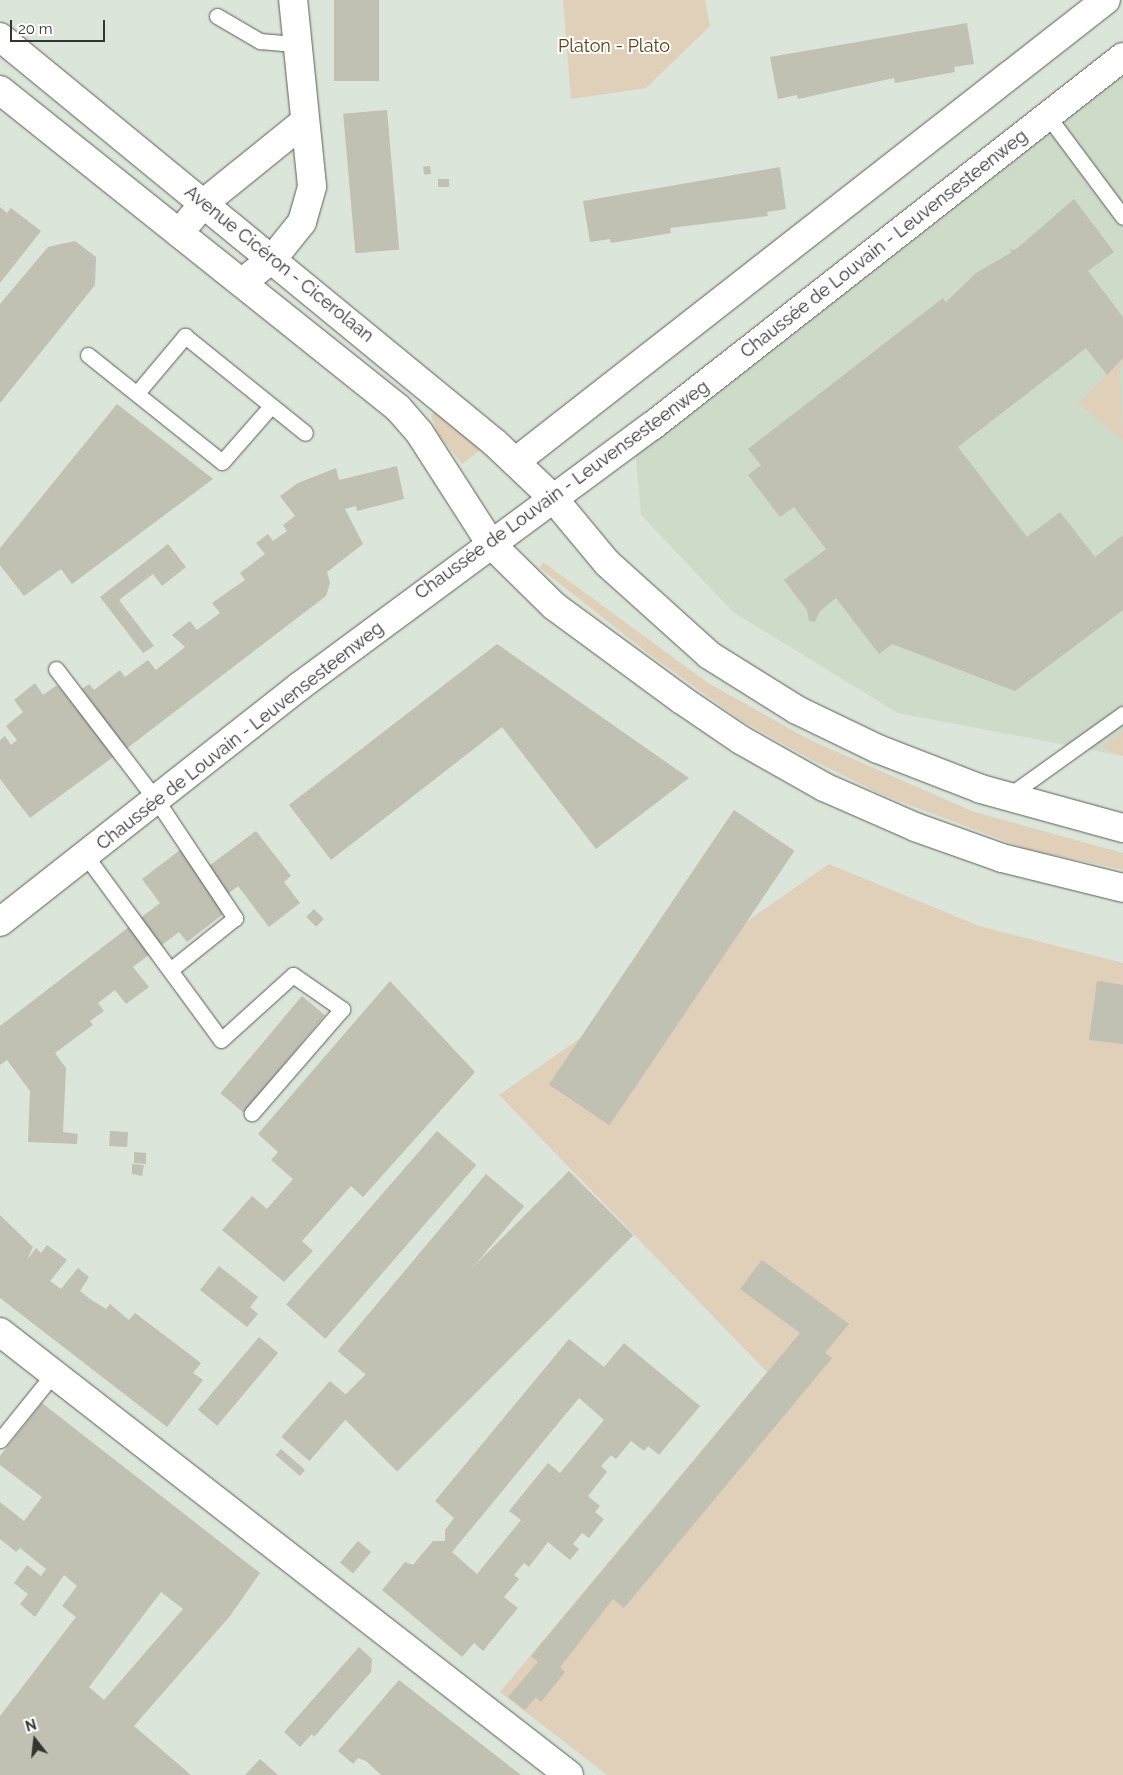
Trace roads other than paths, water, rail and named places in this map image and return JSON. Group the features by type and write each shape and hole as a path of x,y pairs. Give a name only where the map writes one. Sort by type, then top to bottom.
{"main road":[{"path":"243,282 274,257 302,222 312,186 293,0"},
{"path":"515,462 1106,0"},
{"name":"Avenue Cicéron - Cicerolaan","path":"0,37 204,203 274,257 515,462 553,498 635,589 709,655 742,678 878,749 1007,797 1123,828"},
{"name":"Chaussée de Louvain - Leuvensesteenweg","path":"0,922 157,802 300,686 659,420 1123,57"},
{"name":"Avenue Cicéron - Cicerolaan","path":"0,90 243,282 398,408 419,432 491,544 554,606 741,740 824,787 1002,858 1123,888"},
{"path":"179,233 204,203 304,122"},
{"path":"0,1332 570,1775"}],"lane":[{"path":"217,16 260,41 297,44"},
{"path":"1047,115 1123,217"},
{"path":"137,393 185,336 305,433"},
{"path":"88,355 222,462 271,406"},
{"path":"56,670 157,802 235,918 170,970"},
{"path":"1007,797 1123,714"},
{"path":"86,856 221,1040 293,975 342,1009 252,1113"},
{"path":"0,1440 54,1373"}],"park label":[{"name":"Platon - Plato","path":"614,46"}]}
